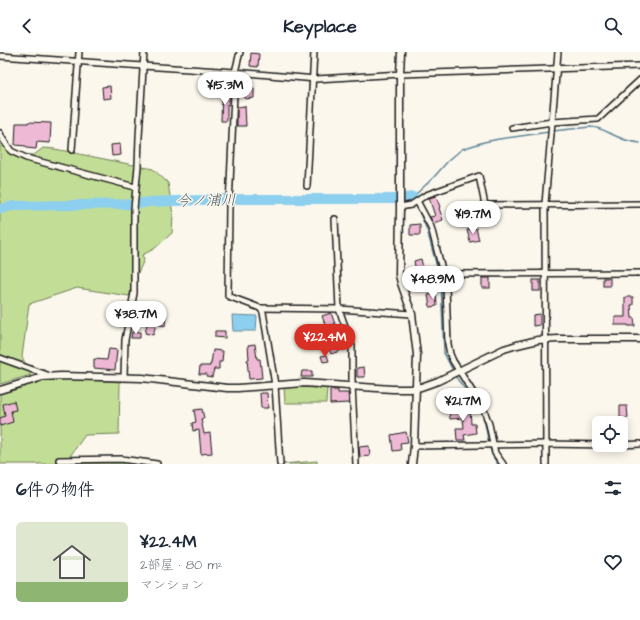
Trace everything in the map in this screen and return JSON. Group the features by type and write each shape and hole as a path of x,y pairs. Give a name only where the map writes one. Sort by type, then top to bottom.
{"street":[{"path":"72,150 79,52"},
{"path":"124,377 124,340 134,293 134,200 138,166 138,137 144,52"},
{"path":"240,52 235,72 229,205 228,296 260,308 339,309 412,314"},
{"path":"307,186 314,52"},
{"path":"401,52 400,275 401,283 412,314 417,354 412,464"},
{"path":"546,464 545,204 558,52"},
{"path":"0,56 312,78 640,66"},
{"path":"512,128 552,122 598,119 640,80"},
{"path":"0,133 11,151 26,158 135,187"},
{"path":"400,207 411,205 426,195 479,176 485,205 640,204"},
{"path":"417,201 431,227 444,274 446,285 448,344 450,354 484,410 489,424 495,453 502,464"},
{"path":"335,220 339,309 352,346 352,386 356,464"},
{"path":"444,274 640,273"},
{"path":"260,308 263,312 275,385 280,464"},
{"path":"0,390 51,376 142,378 227,388 304,383 392,389 416,388 438,382 459,370 504,349 538,340 640,339"},
{"path":"0,358 51,376"},
{"path":"628,445 640,444"},
{"path":"414,446 592,445"},
{"path":"59,460 121,459 156,464"}],"green space":[{"path":"0,131 12,154 34,155 43,148 55,149 153,169 168,183 173,215 172,233 154,249 142,255 144,260 129,296 77,288 29,304 22,357 31,375 0,384"},
{"path":"55,378 120,382 119,434 85,435 68,459 121,459 156,464 0,464 0,392 16,385"},
{"path":"284,387 327,388 326,403 285,403"},
{"path":"317,461 317,464 283,464"}],"water":[{"path":"232,315 257,316 256,331 233,331"}],"building":[{"path":"251,53 259,54 258,67 250,66"},
{"path":"110,86 111,98 103,99 102,87"},
{"path":"254,88 254,98 245,99 244,89"},
{"path":"222,92 229,93 229,105 227,104 227,121 221,121"},
{"path":"245,106 246,126 237,126 237,107"},
{"path":"16,123 51,123 50,143 37,142 36,149 15,145"},
{"path":"120,144 121,155 112,156 111,145"},
{"path":"436,196 443,220 433,223 430,217 435,216 429,198"},
{"path":"420,224 420,235 410,235 410,225"},
{"path":"476,228 479,240 470,242 467,230"},
{"path":"421,259 425,276 420,277 420,280 413,282 411,273 416,272 414,261"},
{"path":"482,278 490,278 490,288 482,288"},
{"path":"603,278 610,278 610,286 603,286"},
{"path":"533,280 540,280 540,291 533,291"},
{"path":"436,294 437,306 430,307 428,295"},
{"path":"625,297 633,297 633,305 631,305 632,318 634,318 635,326 615,325 615,317 625,317"},
{"path":"331,313 335,324 326,327 322,316"},
{"path":"156,314 166,315 165,326 156,324 153,335 145,333 148,320 154,322"},
{"path":"540,314 540,325 533,326 533,315"},
{"path":"324,326 325,334 318,335 316,327"},
{"path":"215,331 225,331 225,338 215,337"},
{"path":"132,332 140,332 140,338 131,338"},
{"path":"334,335 340,351 331,354 325,338"},
{"path":"255,344 257,359 260,359 262,378 249,379 247,360 249,359 248,345"},
{"path":"109,349 117,350 115,370 94,368 94,359 107,360"},
{"path":"213,350 223,351 222,362 219,362 219,369 214,369 212,377 206,376 207,374 199,374 200,366 210,366"},
{"path":"327,355 329,361 323,362 321,356"},
{"path":"364,367 365,377 357,377 357,368"},
{"path":"302,371 312,371 312,377 301,377"},
{"path":"330,390 338,390 338,393 348,393 349,403 330,404"},
{"path":"260,393 267,393 268,408 261,408"},
{"path":"14,401 16,410 11,411 13,422 0,426 0,418 5,416 3,404"},
{"path":"620,406 627,406 628,416 620,416"},
{"path":"457,407 457,409 470,408 471,424 475,424 476,433 464,435 465,440 457,440 456,428 464,428 463,418 450,419 449,408"},
{"path":"202,409 204,418 201,419 204,434 210,433 212,453 201,454 199,430 193,431 192,423 196,422 194,410"},
{"path":"406,432 408,442 400,443 401,450 393,451 391,435"},
{"path":"369,446 370,456 360,457 359,447"}],"waterway":[{"path":"553,131 594,127 623,139 640,143"},
{"path":"415,201 413,197 448,161 462,149 499,139 549,132"},
{"name":"今ノ浦川","path":"0,209 13,206 135,204 226,199 397,199 413,197"},
{"path":"416,204 427,230 441,282 444,353 453,371"},
{"path":"454,374 480,409 484,419 491,453 498,464"}]}
